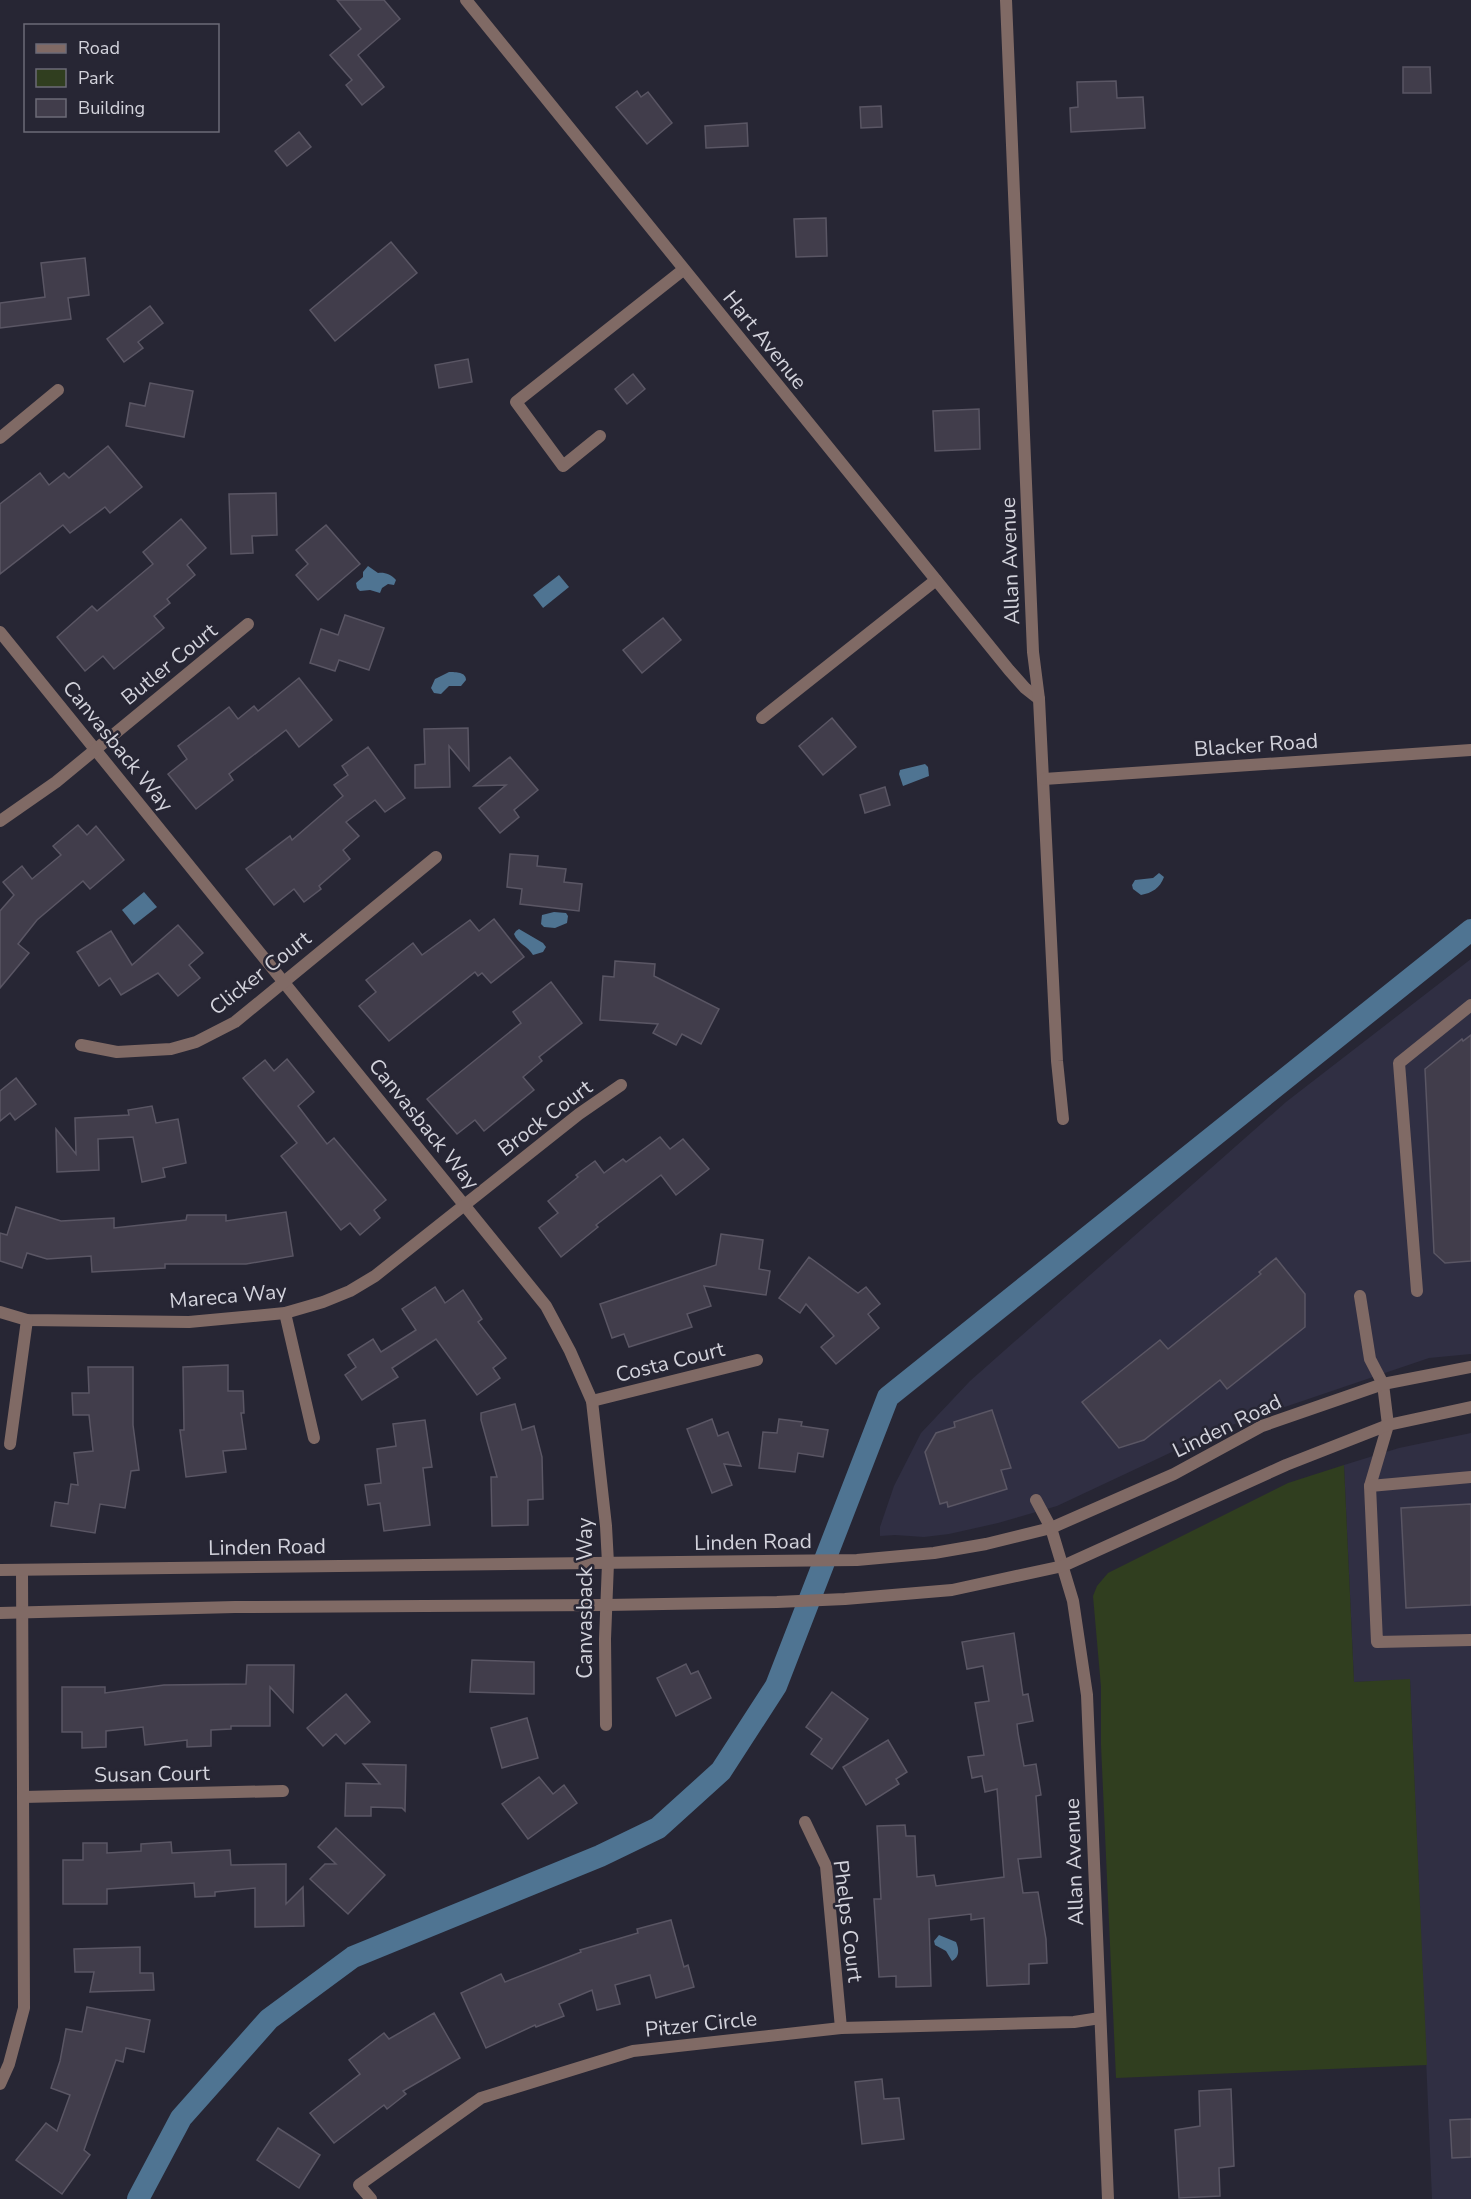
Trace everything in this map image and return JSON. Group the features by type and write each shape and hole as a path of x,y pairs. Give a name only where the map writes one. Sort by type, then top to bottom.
{"street":[{"name":"Hart Avenue","path":"466,0 936,580 1020,682 1039,699"},
{"name":"Allan Avenue","path":"1006,0 1033,640 1044,779 1057,1061 1063,1119"},
{"path":"600,436 563,466 516,402 683,270"},
{"path":"0,438 58,390"},
{"path":"762,718 936,580"},
{"name":"Butler Court","path":"0,821 56,782 248,624"},
{"name":"Canvasback Way","path":"0,632 546,1306 570,1351 592,1401 608,1563 606,1725"},
{"name":"Blacker Road","path":"1044,779 1471,750"},
{"name":"Clicker Court","path":"81,1045 117,1052 171,1049 196,1042 236,1022 436,857"},
{"path":"1417,1291 1399,1063 1471,1005"},
{"name":"Brock Court","path":"465,1205 579,1114 621,1085"},
{"name":"Mareca Way","path":"0,1312 27,1320 189,1322 285,1313 350,1291 375,1275 465,1205"},
{"path":"1360,1296 1370,1359 1383,1384 1389,1425 1370,1486 1377,1642 1471,1640"},
{"path":"285,1313 314,1438"},
{"path":"10,1444 27,1320"},
{"name":"Costa Court","path":"592,1401 757,1360"},
{"name":"Linden Road","path":"0,1570 857,1560 923,1554 986,1544 1051,1528 1174,1474 1262,1426 1383,1384 1471,1368"},
{"path":"0,1613 235,1607 777,1602 952,1590 1063,1566 1286,1465 1389,1425 1471,1407"},
{"path":"1370,1486 1471,1477"},
{"name":"Allan Avenue","path":"1036,1500 1051,1528 1073,1601 1087,1695 1108,2199"},
{"path":"0,2084 9,2064 24,2008 22,1570"},
{"name":"Susan Court","path":"23,1797 283,1791"},
{"name":"Phelps Court","path":"805,1822 826,1866 841,2028"},
{"name":"Pitzer Circle","path":"371,2199 359,2184 481,2098 633,2051 841,2028 1074,2022 1100,2018"}],"shaded area":[{"path":"1471,959 1471,1354 1429,1358 1223,1428 1057,1506 949,1534 924,1537 880,1536 880,1527 894,1486 921,1433 970,1381 1286,1102"},
{"path":"1471,1433 1471,2199 1432,2199 1410,1680 1354,1682 1344,1465 1399,1448"}],"green space":[{"path":"1344,1465 1354,1682 1410,1679 1427,2065 1116,2078 1101,1745 1101,1687 1093,1596 1097,1586 1108,1573 1288,1483"}],"water":[{"path":"368,566 378,573 392,576 396,580 394,585 388,584 382,588 380,593 370,590 360,591 356,583 363,577 363,572"},
{"path":"559,575 569,587 543,608 533,595"},
{"path":"449,672 462,674 466,680 461,686 449,686 441,694 434,693 431,688 435,679"},
{"path":"925,764 928,767 929,776 903,786 900,770"},
{"path":"1159,873 1164,877 1158,887 1152,891 1141,895 1133,889 1132,885 1135,880 1153,878"},
{"path":"144,892 157,907 134,925 122,910"},
{"path":"554,912 566,913 567,923 555,928 544,927 541,924 542,915"},
{"path":"519,929 543,943 546,947 543,952 533,955 520,943 514,934"},
{"path":"939,1935 956,1942 958,1953 952,1961 946,1951 935,1945 934,1941"}],"building":[{"path":"337,0 384,0 400,19 358,55 384,87 362,105 346,85 352,80 330,55 361,29"},
{"path":"1403,67 1430,67 1431,93 1403,93"},
{"path":"1116,81 1117,98 1143,97 1145,128 1071,132 1070,108 1078,107 1077,82"},
{"path":"637,91 641,97 648,92 672,123 647,144 616,107"},
{"path":"881,106 882,127 861,128 860,107"},
{"path":"747,123 748,146 706,148 705,126"},
{"path":"299,132 311,147 287,166 275,151"},
{"path":"826,218 827,256 796,257 794,219"},
{"path":"391,242 417,273 335,341 310,310"},
{"path":"85,258 89,295 68,298 71,319 0,328 0,303 45,297 41,263"},
{"path":"150,306 163,323 138,342 143,348 124,362 107,339"},
{"path":"468,359 472,382 439,388 435,365"},
{"path":"633,374 645,389 627,404 615,389"},
{"path":"150,383 193,391 184,437 126,426 130,403 145,406"},
{"path":"979,409 980,449 935,451 933,411"},
{"path":"108,446 142,487 110,513 105,507 70,533 63,525 0,574 0,504 40,473 49,485 64,473 69,478"},
{"path":"276,493 277,535 252,536 253,553 231,554 229,494"},
{"path":"181,519 206,548 187,565 195,575 167,599 170,603 154,616 164,628 114,669 103,656 85,671 57,637 92,606 97,611 153,564 143,552"},
{"path":"326,525 360,564 318,600 296,575 308,564 296,550"},
{"path":"345,615 384,628 369,670 339,660 335,671 310,663 321,629 338,635"},
{"path":"663,618 681,640 642,673 623,650"},
{"path":"299,678 332,720 299,747 286,730 229,774 233,780 196,809 168,774 187,759 178,746 229,707 238,719 254,706 258,711"},
{"path":"832,718 856,747 823,775 799,746"},
{"path":"468,728 469,770 449,746 450,787 415,788 415,765 425,764 424,729"},
{"path":"368,747 405,798 385,812 375,800 346,822 359,836 343,850 350,859 319,886 321,889 304,902 294,889 274,905 246,869 290,836 292,840 343,796 334,785 348,775 342,766"},
{"path":"510,757 538,790 514,810 519,817 500,833 479,808 506,785 474,786"},
{"path":"885,787 890,805 865,813 860,795"},
{"path":"78,825 87,835 96,826 124,860 90,889 83,881 37,920 18,944 29,953 0,988 0,911 14,895 3,882 22,866 32,879 61,855 53,846"},
{"path":"510,854 538,856 537,866 566,869 564,882 582,884 579,911 520,904 522,889 507,887"},
{"path":"494,919 524,957 491,983 482,973 478,976 475,972 389,1041 359,1006 376,992 366,980 413,943 422,955 470,920 479,931"},
{"path":"178,925 203,953 189,965 200,978 178,996 158,973 121,995 110,978 99,986 77,952 111,931 132,965"},
{"path":"615,961 655,964 654,976 719,1009 701,1044 682,1034 676,1045 653,1033 658,1024 600,1020 603,976 614,977"},
{"path":"551,982 582,1023 539,1057 542,1061 523,1077 534,1090 484,1131 475,1120 457,1134 427,1099 521,1023 513,1012"},
{"path":"1471,1035 1471,1261 1445,1263 1434,1253 1425,1069 1462,1039 1463,1041"},
{"path":"287,1059 314,1092 298,1106 327,1144 334,1138 386,1200 374,1210 380,1218 360,1235 350,1223 341,1230 281,1156 297,1143 243,1078 265,1060 274,1071"},
{"path":"16,1078 36,1104 15,1120 10,1113 0,1121 0,1091"},
{"path":"152,1106 156,1123 178,1119 186,1163 163,1168 165,1177 142,1182 133,1137 98,1139 99,1170 57,1172 56,1129 76,1154 75,1118 129,1115 128,1110"},
{"path":"660,1137 670,1149 683,1139 709,1169 676,1195 661,1175 596,1225 598,1227 561,1257 539,1228 558,1213 548,1201 595,1161 604,1173 623,1159 626,1162"},
{"path":"16,1207 61,1221 114,1218 114,1228 186,1220 187,1215 226,1215 226,1221 286,1212 293,1256 246,1264 165,1264 165,1268 92,1272 91,1256 47,1259 27,1253 22,1268 0,1261 0,1233 7,1235"},
{"path":"721,1234 763,1240 759,1269 770,1271 766,1295 704,1286 711,1306 687,1314 692,1327 629,1347 624,1334 612,1338 600,1304 716,1265"},
{"path":"809,1257 858,1293 866,1287 880,1304 868,1314 879,1328 836,1364 821,1347 834,1336 806,1304 800,1313 779,1298"},
{"path":"1276,1258 1305,1294 1305,1327 1227,1389 1220,1380 1144,1440 1119,1448 1082,1402 1160,1340 1168,1349 1261,1274 1259,1272"},
{"path":"435,1287 445,1303 463,1290 482,1319 478,1322 506,1358 493,1368 500,1378 477,1395 436,1339 392,1368 398,1377 362,1400 345,1375 356,1367 348,1355 373,1339 381,1352 416,1330 402,1309"},
{"path":"228,1365 228,1391 243,1391 244,1413 241,1413 246,1449 223,1451 226,1472 186,1477 180,1430 184,1430 183,1367"},
{"path":"88,1367 133,1367 133,1425 139,1470 131,1471 125,1508 100,1504 95,1533 51,1526 55,1502 68,1504 71,1484 78,1485 74,1453 93,1451 89,1415 73,1415 72,1393 89,1393"},
{"path":"515,1404 522,1430 534,1426 542,1457 543,1499 528,1500 528,1525 492,1526 491,1477 497,1477 481,1413"},
{"path":"992,1410 1011,1468 1001,1470 1007,1489 948,1507 947,1502 940,1504 925,1452 936,1433 955,1427 954,1422"},
{"path":"712,1419 718,1436 728,1432 741,1466 724,1464 732,1485 712,1493 687,1429"},
{"path":"779,1419 802,1422 801,1426 828,1430 823,1457 798,1453 795,1472 759,1468 763,1432 777,1433"},
{"path":"425,1420 432,1467 423,1468 430,1525 384,1531 380,1503 368,1505 365,1485 381,1483 377,1449 396,1446 393,1424"},
{"path":"1471,1504 1471,1605 1406,1608 1401,1508"},
{"path":"1014,1633 1023,1695 1028,1694 1033,1721 1017,1724 1018,1733 1024,1766 1036,1764 1041,1795 1036,1796 1041,1857 1018,1859 1023,1893 1038,1892 1046,1939 1047,1963 1029,1964 1029,1984 987,1986 984,1918 971,1920 971,1914 929,1919 931,1986 896,1987 896,1976 879,1977 874,1899 881,1899 877,1826 905,1825 906,1836 915,1836 917,1877 934,1875 936,1886 1004,1877 997,1789 985,1792 982,1776 972,1778 968,1757 984,1755 975,1703 989,1701 983,1666 967,1669 962,1642"},
{"path":"472,1660 534,1662 534,1694 470,1692"},
{"path":"686,1664 691,1674 698,1671 711,1698 676,1716 657,1678"},
{"path":"247,1665 294,1665 293,1712 270,1687 270,1726 231,1726 231,1729 211,1730 211,1746 187,1747 187,1740 145,1745 143,1727 106,1731 106,1747 82,1748 82,1732 62,1732 62,1687 105,1687 105,1693 164,1685 246,1684"},
{"path":"832,1692 868,1719 832,1769 811,1754 822,1739 806,1727"},
{"path":"346,1694 370,1722 345,1744 336,1734 323,1746 307,1728"},
{"path":"527,1718 538,1758 502,1768 491,1728"},
{"path":"888,1740 907,1772 896,1779 899,1784 866,1805 843,1767"},
{"path":"363,1764 406,1765 405,1811 402,1808 371,1807 371,1816 345,1816 346,1783 380,1784"},
{"path":"539,1777 553,1794 564,1785 577,1803 528,1839 502,1804"},
{"path":"336,1828 385,1875 348,1914 310,1879 325,1864 336,1864 318,1847"},
{"path":"171,1842 172,1853 230,1850 231,1865 286,1864 286,1904 303,1887 304,1926 255,1927 255,1888 215,1892 215,1896 195,1897 194,1883 107,1889 107,1904 63,1904 63,1860 83,1860 83,1843 107,1843 107,1853 141,1851 141,1844"},
{"path":"671,1920 684,1967 688,1965 694,1987 656,1998 650,1975 615,1985 620,2004 597,2010 592,1990 559,2004 564,2016 536,2027 535,2025 486,2048 461,1993 501,1974 505,1982 581,1952 580,1950 638,1933 637,1929"},
{"path":"140,1947 140,1973 153,1973 154,1990 90,1992 94,1972 75,1972 74,1949"},
{"path":"87,2007 150,2020 144,2052 126,2048 123,2062 116,2060 84,2150 90,2155 62,2194 16,2160 46,2123 57,2131 70,2095 51,2088 60,2061 66,2029 82,2032"},
{"path":"434,2013 460,2058 403,2091 406,2094 387,2109 384,2105 334,2143 310,2113 360,2074 349,2060 384,2033 389,2039"},
{"path":"882,2079 884,2099 899,2098 904,2139 862,2144 855,2082"},
{"path":"1231,2089 1234,2166 1219,2168 1220,2196 1179,2198 1175,2130 1200,2126 1199,2091"},
{"path":"1471,2119 1471,2157 1452,2158 1450,2120"},
{"path":"278,2128 320,2155 299,2188 257,2160"}],"waterway":[{"path":"138,2199 181,2118 269,2019 353,1957 600,1856 658,1828 721,1771 776,1686 888,1397 1471,930"}]}
